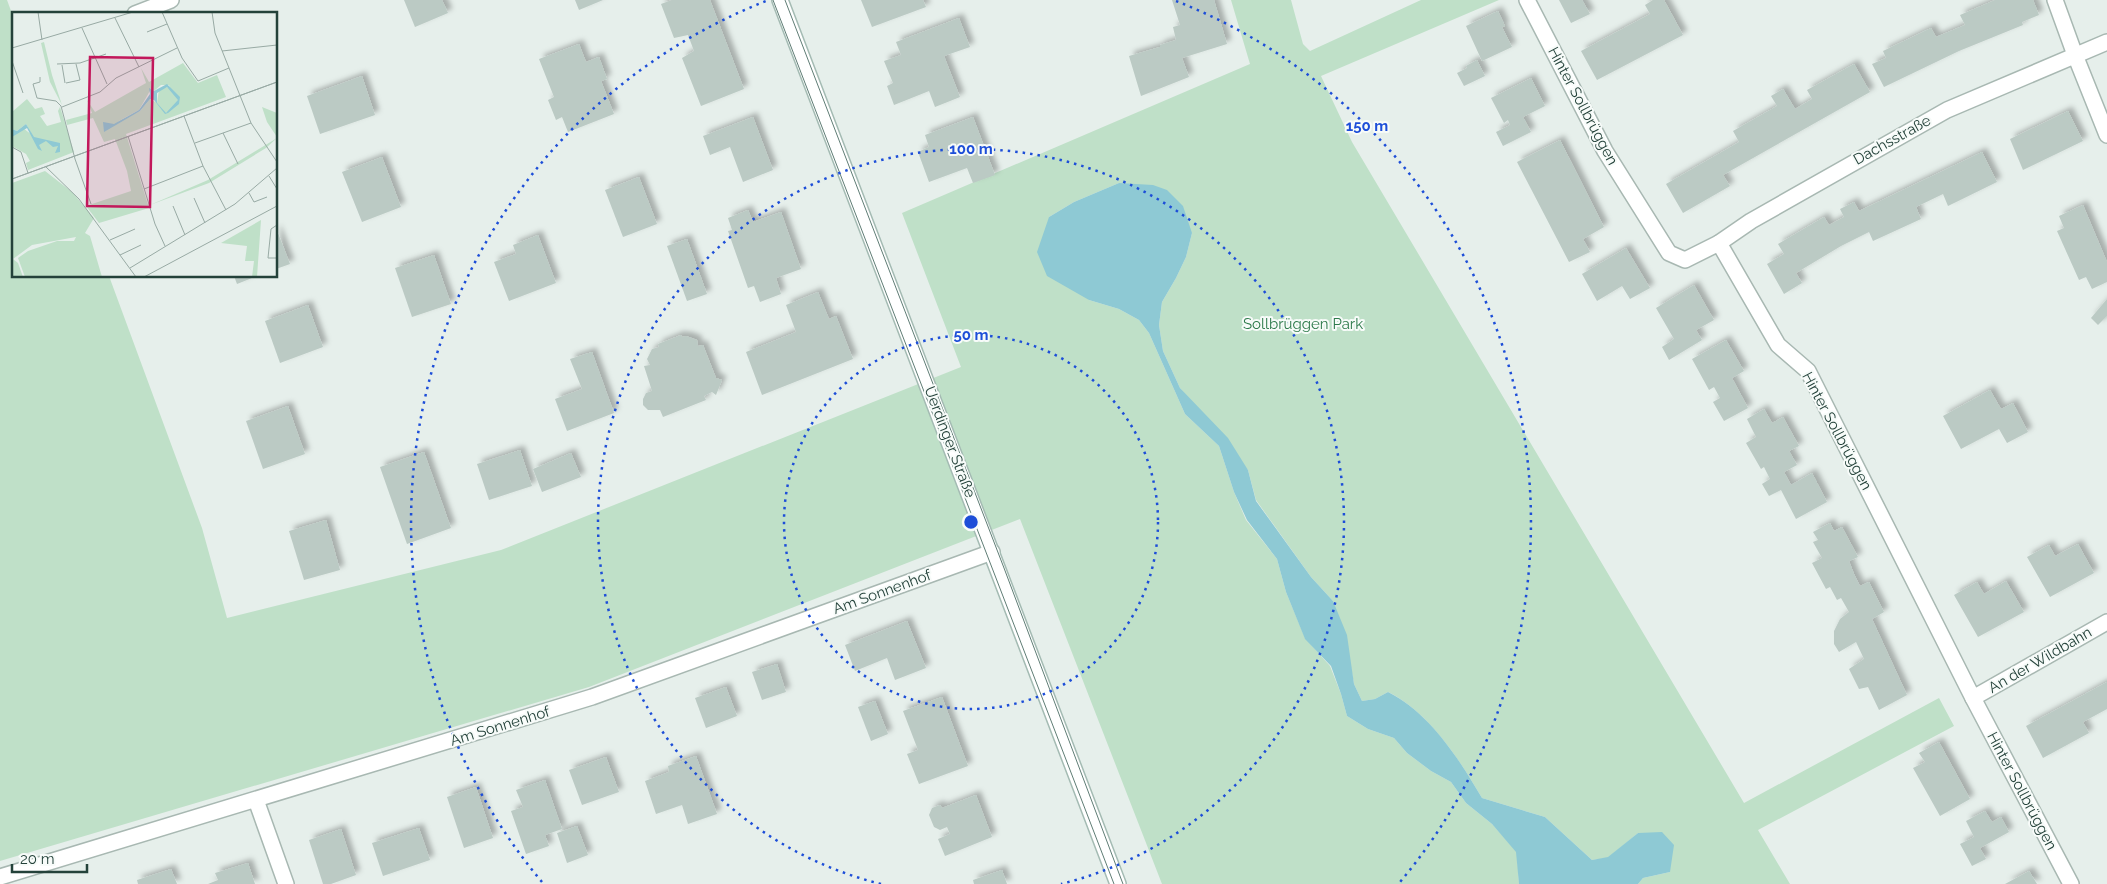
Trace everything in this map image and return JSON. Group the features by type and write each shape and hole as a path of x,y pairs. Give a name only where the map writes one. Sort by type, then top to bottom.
{"street":[{"path":"140,12 171,0"},
{"name":"Uerdinger Straße","path":"780,0 1118,884"},
{"name":"Hinter Sollbrüggen","path":"1527,0 1605,151 1669,253 1685,260 1719,243 1778,345 1808,371 1973,698 2071,884"},
{"path":"2055,0 2107,134"},
{"name":"Dachsstraße","path":"1719,243 1751,221 1947,110 2107,42"},
{"name":"Am Sonnenhof","path":"0,877 592,697 992,552"},
{"name":"An der Wildbahn","path":"1973,698 2107,622"},
{"path":"256,800 286,884"}],"green space":[{"name":"Sollbrüggen Park","path":"0,0 7,0 12,14 12,278 110,278 202,528 227,618 501,550 961,367 902,213 1250,64 1231,0 1291,0 1303,44 1310,51 1421,0 1499,0 1321,76 1352,142 1744,803 1939,698 1954,726 1758,830 1790,884 1638,884 1643,878 1670,872 1638,833 1608,858 1592,860 1545,817 1482,798 1442,738 1417,712 1388,692 1375,699 1362,701 1354,684 1350,662 1333,601 1311,577 1256,500 1248,470 1180,388 1163,351 1159,325 1162,302 1186,257 1192,233 1119,183 1074,202 1049,217 1089,300 1119,309 1139,320 1149,333 1185,414 1219,446 1234,492 1246,520 1277,559 1286,592 1305,638 1330,666 1347,716 1368,729 1394,738 1407,753 1431,771 1451,782 1466,803 1492,824 1517,852 1519,884 1162,884 1020,519 589,687 0,861"}],"water":[{"path":"1119,183 1153,185 1167,190 1183,206 1192,233 1186,257 1162,302 1159,325 1163,351 1180,388 1228,438 1248,470 1256,501 1311,577 1333,601 1347,635 1354,684 1362,701 1375,699 1388,692 1403,701 1430,724 1442,738 1464,768 1482,798 1545,817 1592,860 1608,857 1638,833 1662,832 1674,845 1670,872 1643,878 1638,884 1519,884 1516,852 1492,824 1466,803 1451,782 1431,771 1407,753 1394,738 1368,729 1347,716 1331,666 1305,639 1286,592 1277,559 1247,520 1234,492 1219,446 1185,414 1149,333 1139,320 1119,309 1089,300 1047,276 1037,252 1049,217 1074,202"}],"building":[{"path":"404,0 442,0 448,13 415,27"},
{"path":"575,0 603,0 579,10"},
{"path":"672,0 710,0 744,89 701,106 682,58 694,51 688,35 674,38 661,4"},
{"path":"861,0 923,0 926,7 872,27"},
{"path":"1172,0 1214,0 1227,44 1182,58 1189,77 1141,96 1129,56 1176,40 1173,27 1180,25"},
{"path":"1559,0 1582,0 1590,14 1571,23"},
{"path":"1653,0 1664,0 1683,35 1597,80 1581,51 1650,14 1645,5"},
{"path":"1995,0 2033,0 2039,15 2022,22 2023,25 1959,51 1884,87 1872,64 1886,58 1883,51 1931,28 1936,37 1965,25 1960,15"},
{"path":"1498,11 1505,26 1502,27 1512,47 1482,61 1466,26"},
{"path":"959,18 970,47 944,56 960,97 935,107 929,91 894,105 887,86 893,83 884,61 901,55 896,42"},
{"path":"579,44 586,62 599,57 607,79 601,81 614,114 568,132 562,117 556,120 548,100 554,97 539,59"},
{"path":"1477,60 1485,76 1464,86 1457,73"},
{"path":"1854,64 1870,92 1723,175 1730,186 1683,213 1666,184 1739,142 1733,131 1777,106 1771,96 1783,89 1795,109 1812,99 1807,90"},
{"path":"362,76 375,115 320,134 307,96"},
{"path":"1531,78 1545,106 1523,117 1531,132 1503,146 1496,132 1510,125 1508,120 1504,123 1491,98"},
{"path":"2068,111 2083,141 2023,170 2010,139"},
{"path":"753,117 773,170 743,182 730,147 710,155 703,136"},
{"path":"973,117 995,175 973,183 967,168 929,182 918,152 929,147 925,135"},
{"path":"1560,140 1604,227 1583,239 1590,252 1569,262 1517,162"},
{"path":"1982,152 1997,182 1948,206 1943,194 1916,207 1921,219 1873,241 1869,232 1841,246 1796,273 1802,283 1784,294 1767,264 1784,254 1778,244 1824,217 1829,225 1844,217 1840,209 1854,202 1859,211"},
{"path":"382,157 401,207 362,222 342,172"},
{"path":"639,177 657,224 623,237 605,190"},
{"path":"2083,205 2107,262 2107,282 2092,289 2086,277 2079,280 2057,231 2064,228 2059,216"},
{"path":"748,210 753,222 781,212 801,269 776,278 781,294 760,302 754,286 748,288 728,231 732,230 728,218"},
{"path":"278,233 290,264 278,268"},
{"path":"538,235 556,283 509,301 494,262 516,254 513,245"},
{"path":"687,239 707,294 687,301 667,246"},
{"path":"1626,248 1650,288 1630,299 1622,286 1597,301 1582,274"},
{"path":"434,255 451,304 412,317 395,268"},
{"path":"235,278 252,278 237,284"},
{"path":"1694,285 1714,320 1696,330 1702,340 1669,360 1662,347 1674,339 1656,308"},
{"path":"818,292 829,319 836,316 853,359 762,395 746,352 796,332 786,305"},
{"path":"2107,299 2107,316 2098,325 2091,318"},
{"path":"308,305 323,347 280,363 265,321"},
{"path":"681,335 682,337 686,336 697,340 698,346 703,345 716,378 722,380 716,395 712,392 704,396 706,400 663,417 660,410 648,410 643,405 646,393 652,391 644,366 650,365 647,359 652,349 659,347 658,344"},
{"path":"1726,340 1744,371 1732,378 1748,408 1724,421 1713,402 1720,398 1714,387 1709,390 1692,359"},
{"path":"592,352 614,413 567,431 555,399 582,389 570,359"},
{"path":"1990,390 2001,409 2013,403 2028,432 2007,443 1999,429 1961,449 1943,416"},
{"path":"288,406 305,454 263,469 246,421"},
{"path":"1764,409 1772,423 1783,417 1799,446 1789,451 1797,465 1784,472 1791,485 1812,473 1827,502 1796,519 1781,490 1769,496 1762,484 1770,479 1764,467 1761,469 1746,443 1756,437 1747,419"},
{"path":"520,450 532,486 489,500 477,464"},
{"path":"424,452 451,528 407,544 380,467"},
{"path":"571,453 581,477 542,492 533,469"},
{"path":"326,520 340,570 304,580 289,531"},
{"path":"1830,523 1834,531 1842,527 1858,557 1849,561 1854,574 1860,586 1869,582 1884,612 1872,619 1907,695 1879,710 1868,687 1859,689 1849,669 1864,659 1856,642 1839,652 1834,644 1834,631 1840,619 1849,612 1841,598 1837,600 1830,587 1826,589 1812,563 1822,558 1813,542 1818,540 1813,532"},
{"path":"2078,544 2094,573 2050,597 2027,557 2049,545 2055,556"},
{"path":"2006,581 2024,612 1978,637 1954,595 1977,582 1984,594"},
{"path":"907,621 926,668 895,680 887,658 855,671 845,645"},
{"path":"777,664 786,692 762,700 752,672"},
{"path":"2107,682 2107,709 2083,722 2089,733 2043,758 2026,726"},
{"path":"726,687 737,716 706,728 695,698"},
{"path":"942,697 968,766 919,784 907,754 918,750 903,711"},
{"path":"875,701 888,734 871,741 858,707"},
{"path":"1939,742 1970,799 1940,816 1913,768 1925,762 1919,753"},
{"path":"696,756 717,814 688,824 682,805 656,814 645,781 669,772 668,766"},
{"path":"606,757 619,792 582,805 569,770"},
{"path":"545,780 562,829 545,835 549,846 526,854 511,811 523,807 516,790"},
{"path":"476,787 493,838 464,848 447,797"},
{"path":"976,795 992,837 945,856 938,839 950,834 947,827 940,830 934,827 929,815 932,808 940,805 942,808"},
{"path":"1985,811 1992,822 2001,817 2009,832 1980,848 1986,859 1972,866 1960,844 1974,837 1966,821"},
{"path":"577,826 588,855 567,863 557,833"},
{"path":"419,828 430,860 383,876 372,843"},
{"path":"341,829 356,875 331,884 323,884 309,840"},
{"path":"248,863 255,884 208,884 218,880 215,873"},
{"path":"171,869 177,884 138,884 137,880"},
{"path":"1002,870 1007,884 974,884 973,880"},
{"path":"2029,871 2037,884 2005,884"}],"tram line":[{"path":"773,0 1114,884"},
{"path":"785,0 1004,568 1123,884"}]}
